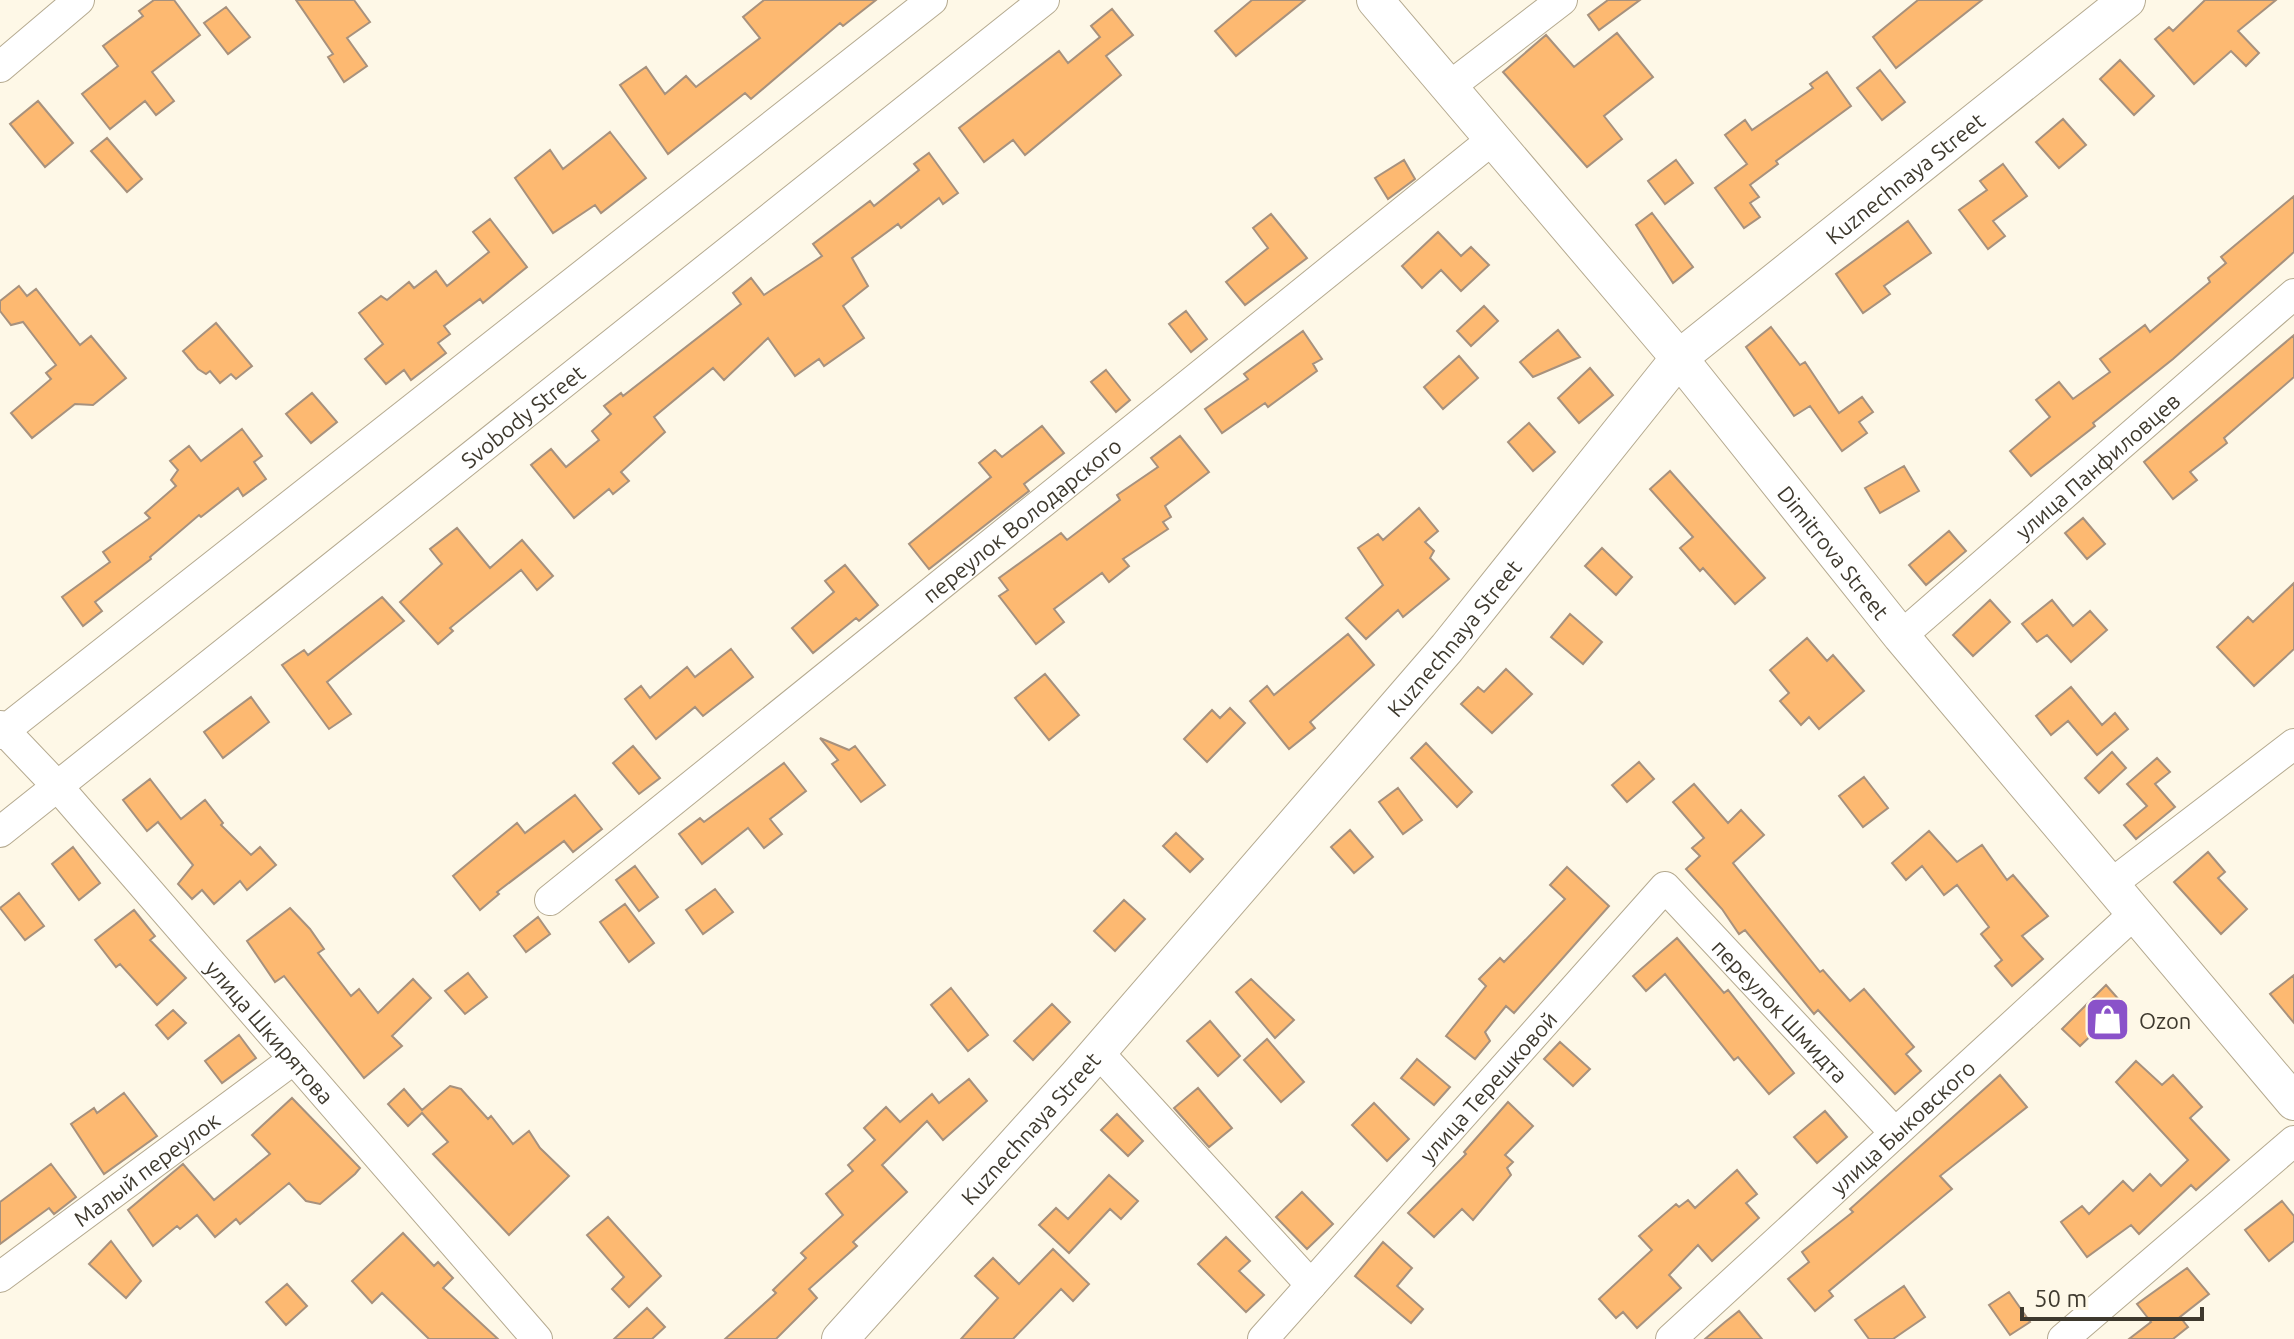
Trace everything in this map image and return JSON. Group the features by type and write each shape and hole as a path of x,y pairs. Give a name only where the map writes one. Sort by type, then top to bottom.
{"main road":[{"name":"Dimitrova Street","path":"1375,0 1679,358 1901,636 2110,885 2290,1090"},
{"name":"Kuznechnaya Street","path":"840,1339 1098,1052 1447,648 1679,358 2127,0"}],"street":[{"path":"0,67 79,0"},
{"path":"2,730 932,0"},
{"name":"Svobody Street","path":"0,832 1044,0"},
{"path":"1449,87 1562,0"},
{"name":"переулок Володарского","path":"550,900 1493,139"},
{"name":"улица Панфиловцев","path":"1901,636 2294,294"},
{"name":"улица Шкирятова","path":"2,730 59,788 537,1339"},
{"path":"2110,885 2294,744"},
{"name":"переулок Шмидта","path":"1665,887 1895,1133"},
{"name":"улица Терешковой","path":"1263,1339 1665,887"},
{"name":"улица Быковского","path":"1671,1339 2135,913"},
{"path":"1098,1052 1311,1285"},
{"name":"Малый переулок","path":"0,1277 294,1059"},
{"path":"2063,1339 2294,1141"}],"building":[{"path":"154,0 174,0 200,35 152,72 174,101 156,115 145,101 110,129 82,94 118,66 103,46 143,16 139,11"},
{"path":"296,0 354,0 370,22 347,38 367,66 344,82 328,57 333,54"},
{"path":"764,0 876,0 843,26 840,23 751,99 745,93 668,154 620,85 646,67 665,94 686,76 696,87 760,38 743,17"},
{"path":"1252,0 1305,0 1236,56 1215,31"},
{"path":"1608,0 1640,0 1599,30 1588,15"},
{"path":"1918,0 1982,0 1896,68 1873,37"},
{"path":"2205,0 2276,0 2238,31 2259,53 2246,66 2231,51 2194,84 2155,39 2169,27 2173,31"},
{"path":"226,7 250,37 228,54 204,23"},
{"path":"1112,9 1133,35 1106,56 1121,75 1025,155 1013,140 984,162 959,128 1059,51 1068,63 1100,37 1091,26"},
{"path":"1617,33 1653,77 1604,116 1622,139 1587,167 1503,72 1546,35 1574,67"},
{"path":"2120,60 2154,96 2134,115 2100,79"},
{"path":"1880,70 1905,102 1882,120 1857,88"},
{"path":"1827,72 1851,106 1776,161 1778,164 1750,185 1759,197 1750,203 1760,217 1744,228 1715,188 1747,164 1725,135 1745,120 1752,130 1813,88 1810,84"},
{"path":"38,101 73,143 45,167 10,124"},
{"path":"2063,119 2086,145 2059,168 2036,142"},
{"path":"610,132 646,178 601,213 595,205 553,233 515,178 550,150 563,169"},
{"path":"107,138 142,179 127,192 91,151"},
{"path":"929,153 958,193 943,204 939,198 901,228 898,224 852,258 868,286 843,306 864,338 824,366 819,359 795,376 768,338 724,380 713,368 654,417 665,432 621,472 629,481 613,494 609,489 574,518 531,465 551,449 566,467 599,440 592,431 611,414 604,406 621,393 623,396 741,304 733,293 751,278 764,295 822,256 813,244 870,201 874,206 919,170 914,164"},
{"path":"1404,160 1415,179 1388,199 1375,178"},
{"path":"1676,160 1693,183 1665,204 1648,181"},
{"path":"2003,164 2027,196 1993,221 2005,236 1988,249 1959,210 1987,190 1980,181"},
{"path":"2294,196 2294,252 2173,359 2093,423 2095,426 2031,476 2010,451 2050,417 2036,400 2059,382 2073,399 2110,372 2100,359 2145,325 2150,332 2210,282 2208,278 2226,263 2221,257"},
{"path":"1652,213 1693,267 1673,283 1636,225"},
{"path":"1271,214 1307,258 1245,305 1226,282 1268,248 1253,228"},
{"path":"490,219 527,267 483,303 480,299 444,326 450,334 438,343 446,353 411,380 404,370 386,384 365,359 383,344 359,313 381,296 387,300 409,282 414,288 436,271 447,286 489,252 473,232"},
{"path":"1908,221 1931,253 1884,286 1890,294 1863,313 1836,274"},
{"path":"1438,232 1461,256 1471,247 1489,265 1461,291 1441,270 1422,288 1402,266"},
{"path":"19,286 27,296 36,289 80,345 91,336 126,378 93,405 75,404 32,438 11,413 51,379 46,373 56,365 23,322 11,325 0,311 0,301"},
{"path":"1484,306 1498,321 1471,346 1457,331"},
{"path":"1186,311 1207,339 1191,352 1169,324"},
{"path":"216,323 252,366 236,379 231,374 220,383 210,371 206,374 198,369 183,351"},
{"path":"1771,327 1800,365 1805,362 1839,413 1862,397 1873,412 1859,422 1867,433 1842,451 1810,406 1794,416 1746,347"},
{"path":"1558,330 1580,357 1533,377 1520,362"},
{"path":"1303,331 1322,359 1313,364 1317,371 1268,407 1265,403 1222,433 1205,409 1248,379 1244,374"},
{"path":"2294,335 2294,377 2224,438 2227,443 2190,472 2197,480 2173,499 2144,462"},
{"path":"1459,356 1478,378 1443,409 1424,387"},
{"path":"1590,368 1613,395 1579,423 1558,398"},
{"path":"1106,370 1130,400 1116,412 1091,382"},
{"path":"312,393 337,422 311,443 286,414"},
{"path":"1529,423 1555,452 1533,471 1508,442"},
{"path":"1042,426 1064,453 1024,484 1029,491 929,569 909,544 991,477 979,463 995,450 1002,457"},
{"path":"242,429 262,456 254,462 266,479 243,496 238,488 201,517 199,515 151,559 95,602 102,611 83,626 62,597 110,562 103,552 150,518 145,513 176,486 171,480 178,470 170,461 189,446 201,461"},
{"path":"1180,436 1209,472 1165,506 1171,517 1163,522 1168,529 1123,559 1129,566 1109,582 1102,573 1054,609 1064,622 1036,644 999,596 1008,590 999,578 1061,533 1067,540 1120,500 1117,495 1158,467 1151,458"},
{"path":"1904,466 1919,491 1880,513 1865,488"},
{"path":"1670,471 1765,578 1735,604 1680,548 1693,537 1650,489"},
{"path":"1419,508 1438,531 1425,542 1434,551 1430,558 1449,579 1403,617 1398,610 1366,639 1346,618 1383,585 1358,548 1378,534 1383,540"},
{"path":"2083,518 2105,544 2087,559 2065,533"},
{"path":"457,528 490,568 522,540 553,576 537,590 521,570 450,628 453,631 438,644 400,602 442,564 430,549"},
{"path":"1949,531 1966,551 1926,585 1909,565"},
{"path":"1602,548 1632,577 1616,595 1585,566"},
{"path":"845,565 878,605 859,621 856,618 813,653 792,628 834,592 825,581"},
{"path":"2294,583 2294,649 2254,686 2217,647 2248,617 2253,622"},
{"path":"382,597 404,621 327,682 351,714 329,729 282,665 304,650 308,655"},
{"path":"1990,600 2010,622 1973,656 1953,635"},
{"path":"2052,600 2073,626 2090,611 2107,630 2071,662 2047,635 2037,642 2022,624"},
{"path":"1570,614 1602,642 1583,664 1551,637"},
{"path":"1348,634 1374,665 1310,722 1315,728 1289,749 1250,701 1267,686 1274,695"},
{"path":"1807,638 1827,661 1833,655 1864,691 1819,729 1809,717 1801,725 1780,701 1789,693 1770,670"},
{"path":"731,649 753,677 703,716 695,707 656,739 625,699 641,686 650,698 687,667 695,677"},
{"path":"1506,669 1532,694 1492,733 1461,704 1478,687 1484,692"},
{"path":"1045,674 1079,715 1049,740 1015,698"},
{"path":"2071,687 2102,725 2115,713 2128,729 2097,755 2068,721 2051,735 2036,716"},
{"path":"251,697 269,722 223,758 204,732"},
{"path":"1230,708 1245,723 1207,762 1184,739 1212,710 1220,718"},
{"path":"820,738 849,750 855,746 885,785 861,802 832,764 838,760"},
{"path":"1426,743 1472,792 1457,807 1411,758"},
{"path":"633,746 660,778 639,794 613,763"},
{"path":"2112,752 2126,768 2099,793 2085,778"},
{"path":"2157,758 2170,772 2155,784 2175,807 2136,839 2124,825 2147,806 2127,784"},
{"path":"1639,762 1654,779 1627,802 1612,785"},
{"path":"784,763 806,791 770,819 782,834 764,848 748,828 702,864 679,834 700,818 704,822"},
{"path":"1864,777 1888,808 1863,827 1839,796"},
{"path":"150,779 181,819 205,800 223,823 221,825 251,855 260,847 276,865 247,890 240,881 214,904 202,890 192,899 178,884 193,865 158,822 147,831 123,800"},
{"path":"1694,784 1728,823 1741,810 1764,835 1733,863 1820,972 1823,970 1850,1001 1864,989 1914,1047 1906,1054 1921,1071 1895,1094 1818,1010 1814,1014 1745,930 1739,934 1722,909 1686,869 1700,856 1692,848 1704,838 1673,802"},
{"path":"1398,788 1422,820 1403,834 1379,802"},
{"path":"575,795 602,829 573,852 564,841 497,892 499,894 480,910 453,876 517,823 525,833"},
{"path":"1350,830 1373,857 1354,873 1331,847"},
{"path":"1929,831 1957,862 1982,845 2007,880 2013,875 2048,916 2022,936 2043,959 2012,986 1995,966 2002,960 1981,934 1989,927 1957,885 1944,895 1922,866 1906,880 1892,863"},
{"path":"1176,833 1203,859 1190,872 1163,846"},
{"path":"73,847 100,883 79,900 52,864"},
{"path":"2208,852 2225,872 2218,878 2247,909 2221,934 2174,882"},
{"path":"635,866 658,897 639,911 616,880"},
{"path":"1567,867 1609,906 1514,1013 1506,1006 1485,1032 1490,1041 1475,1059 1446,1036 1486,986 1479,979 1500,958 1504,962 1565,899 1550,885"},
{"path":"715,889 733,912 703,934 686,910"},
{"path":"19,893 44,926 25,940 0,908"},
{"path":"1124,900 1145,919 1115,951 1094,931"},
{"path":"625,904 654,943 629,962 600,922"},
{"path":"290,908 324,949 318,953 351,996 359,989 378,1013 413,979 431,998 392,1036 402,1046 364,1078 284,976 275,982 247,941"},
{"path":"134,910 155,936 150,940 186,978 157,1005 120,964 116,967 95,940"},
{"path":"538,917 550,934 526,952 514,936"},
{"path":"1677,938 1724,993 1728,990 1794,1073 1769,1094 1738,1057 1734,1060 1665,974 1646,991 1633,976"},
{"path":"468,973 487,997 465,1014 445,991"},
{"path":"2294,975 2294,1023 2270,994"},
{"path":"1251,979 1294,1020 1275,1038 1236,992"},
{"path":"2106,985 2128,1010 2107,1029 2103,1024 2080,1046 2062,1029"},
{"path":"951,988 988,1035 968,1051 931,1005"},
{"path":"1052,1004 1070,1022 1033,1060 1014,1041"},
{"path":"173,1010 186,1023 168,1039 156,1025"},
{"path":"1210,1021 1240,1056 1218,1076 1187,1041"},
{"path":"239,1035 256,1058 222,1083 205,1061"},
{"path":"1267,1039 1304,1082 1281,1102 1244,1060"},
{"path":"1560,1042 1590,1069 1573,1086 1544,1059"},
{"path":"1417,1059 1450,1087 1434,1105 1401,1078"},
{"path":"2136,1061 2162,1085 2173,1075 2202,1107 2190,1118 2229,1160 2196,1190 2191,1185 2139,1234 2131,1225 2087,1257 2061,1222 2082,1206 2089,1214 2123,1181 2133,1191 2150,1174 2161,1186 2188,1160 2116,1082"},
{"path":"2000,1075 2027,1107 1940,1176 1952,1189 1829,1291 1833,1296 1815,1311 1788,1279 1809,1262 1802,1252 1853,1212 1850,1209"},
{"path":"969,1079 987,1101 943,1140 927,1121 882,1165 907,1192 853,1242 857,1246 809,1289 817,1298 776,1339 725,1339 776,1293 773,1290 806,1258 801,1253 843,1215 826,1194 853,1171 848,1165 875,1140 864,1128 886,1107 900,1122 932,1094 939,1103"},
{"path":"450,1086 461,1089 488,1119 491,1116 513,1144 529,1131 540,1148 569,1176 509,1235 433,1154 448,1142 422,1113 408,1126 388,1104 404,1089 422,1110"},
{"path":"1198,1088 1232,1128 1209,1147 1174,1108"},
{"path":"124,1093 157,1136 104,1174 71,1124 94,1108 97,1113"},
{"path":"292,1098 360,1168 355,1174 320,1204 306,1201 289,1183 240,1224 236,1219 215,1237 197,1215 180,1229 177,1226 153,1246 128,1210 183,1164 214,1200 270,1154 252,1135"},
{"path":"1508,1102 1533,1126 1505,1155 1513,1162 1507,1168 1511,1175 1473,1220 1462,1209 1434,1237 1408,1213 1466,1154 1464,1152"},
{"path":"1374,1103 1409,1139 1387,1161 1352,1125"},
{"path":"1825,1111 1847,1137 1817,1163 1794,1137"},
{"path":"1117,1114 1143,1141 1128,1156 1101,1130"},
{"path":"51,1164 76,1197 54,1214 49,1208 0,1244 0,1202"},
{"path":"1737,1170 1757,1194 1746,1203 1759,1218 1712,1261 1698,1245 1669,1275 1681,1288 1637,1328 1623,1312 1616,1318 1599,1299 1652,1250 1639,1236 1676,1204 1679,1207 1688,1200 1695,1208"},
{"path":"1109,1175 1138,1201 1121,1219 1110,1209 1069,1253 1039,1225 1056,1208 1068,1219"},
{"path":"1302,1192 1333,1224 1307,1249 1276,1217"},
{"path":"2282,1201 2294,1216 2294,1241 2269,1261 2245,1230"},
{"path":"608,1217 661,1276 629,1307 612,1289 624,1277 587,1235"},
{"path":"403,1233 434,1266 438,1262 453,1278 443,1288 498,1339 429,1339 382,1293 372,1303 352,1281"},
{"path":"1226,1237 1250,1261 1239,1271 1264,1295 1246,1312 1198,1264"},
{"path":"111,1241 141,1281 126,1298 89,1264"},
{"path":"1383,1242 1412,1268 1397,1286 1423,1309 1411,1323 1355,1276"},
{"path":"1053,1249 1089,1284 1073,1301 1061,1289 1013,1339 961,1339 998,1298 975,1276 993,1258 1019,1284"},
{"path":"2187,1268 2209,1294 2180,1317 2188,1327 2173,1339 2129,1339 2151,1322 2137,1304"},
{"path":"287,1284 307,1306 286,1325 266,1302"},
{"path":"1904,1286 1925,1317 1893,1339 1869,1339 1855,1320"},
{"path":"2009,1292 2030,1322 2010,1335 1989,1305"},
{"path":"647,1308 665,1327 652,1339 614,1339"},
{"path":"1739,1311 1762,1339 1705,1339 1725,1322"}],"place":[{"name":"Ozon","path":"2108,1020"}]}
